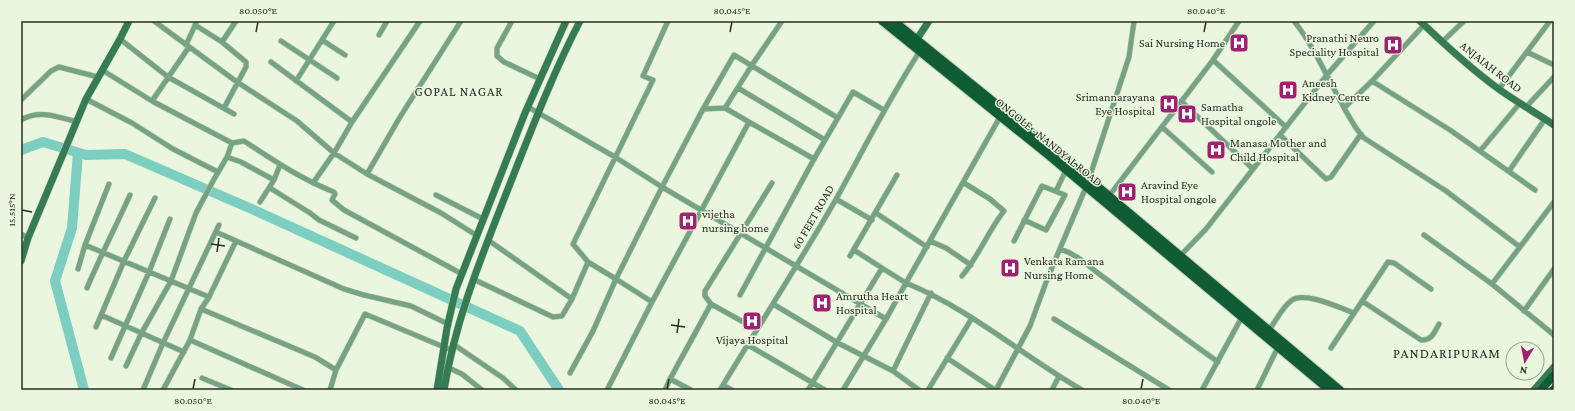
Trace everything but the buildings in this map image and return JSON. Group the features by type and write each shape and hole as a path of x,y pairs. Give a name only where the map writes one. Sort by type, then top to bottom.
{"main road":[{"path":"21,257 86,99 129,21"},
{"path":"437,390 443,348 454,295 528,107 566,21"},
{"path":"444,390 447,367 452,347 473,279 537,114 580,21"},
{"name":"ONGOLE - NANDYAL ROAD","path":"882,21 922,48 1051,152 1066,170 1178,258 1244,313 1278,347 1329,390"},
{"name":"ONGOLE - NANDYAL ROAD","path":"894,21 914,42"},
{"path":"914,42 922,21"},
{"path":"914,42 929,21"},
{"name":"ANJAIAH ROAD","path":"1422,23 1465,62 1499,89 1554,125"},
{"name":"ONGOLE - NANDYAL ROAD","path":"922,48 1000,117 1089,179 1110,196 1178,258"},
{"name":"ONGOLE - NANDYAL ROAD","path":"1244,313 1269,330 1340,390"},
{"path":"1534,390 1554,367"},
{"path":"1541,390 1554,375"}],"street":[{"path":"154,21 237,82 297,121 334,153 367,174 441,213 476,236"},
{"path":"222,42 236,21"},
{"path":"296,81 334,21"},
{"path":"379,35 387,21"},
{"path":"313,183 420,21"},
{"path":"367,174 404,111 461,21"},
{"path":"512,21 497,48 497,56 504,62 540,79"},
{"path":"652,302 588,262 573,244 653,80 643,76 668,21"},
{"path":"725,108 782,21"},
{"path":"1089,179 1129,57 1134,21"},
{"path":"1110,196 1213,60 1239,21"},
{"path":"1294,21 1307,38 1326,76 1360,134 1370,143 1446,191 1520,247"},
{"path":"1178,258 1206,228 1326,76 1374,21"},
{"path":"1442,42 1464,21"},
{"path":"1499,89 1550,21"},
{"path":"152,101 187,46 196,23 246,62 246,67 224,108"},
{"path":"1344,108 1372,81 1422,23"},
{"path":"120,39 168,77 234,114"},
{"path":"322,40 345,55"},
{"path":"282,41 311,59 337,78"},
{"name":"60 FEET ROAD","path":"722,387 836,200 884,110 922,48"},
{"path":"1527,52 1554,65"},
{"path":"570,372 593,330 616,279 662,187 703,109 734,55 838,118"},
{"path":"1213,60 1286,127"},
{"path":"271,62 352,122"},
{"path":"21,100 51,71 59,67 100,74 232,143 244,141 280,165 313,183 334,192 335,194 332,200 344,210 462,274"},
{"path":"1480,151 1524,105 1554,77"},
{"path":"1372,81 1415,107 1535,190"},
{"path":"738,88 825,140"},
{"path":"740,295 814,159 853,92 884,110"},
{"path":"86,99 132,123 173,149 218,172"},
{"path":"1181,101 1253,169"},
{"path":"528,107 537,114 615,157 702,211 886,319"},
{"path":"703,109 725,108 814,159"},
{"path":"21,120 31,115 48,115 76,126"},
{"path":"843,390 886,319 1000,117"},
{"path":"1509,171 1545,119"},
{"path":"607,390 652,302 749,122"},
{"path":"1162,127 1212,172"},
{"path":"1280,135 1324,178 1329,179 1360,134"},
{"path":"126,366 141,334 171,281 196,213 227,157 232,143"},
{"path":"227,157 241,162 274,180"},
{"path":"260,202 270,188 280,165"},
{"path":"1056,191 1066,170"},
{"path":"850,256 897,175"},
{"path":"756,329 711,304 705,296 705,291 772,183"},
{"path":"962,276 971,265 993,226 1004,211 990,199 964,183"},
{"path":"78,268 85,245 109,184"},
{"path":"1014,241 1024,220 1042,186 1065,195 1046,230 1024,220"},
{"path":"947,358 996,390 1030,326 1060,248 1086,187"},
{"path":"270,188 319,220 356,238"},
{"path":"87,288 130,195"},
{"path":"436,195 483,219"},
{"path":"96,327 124,261 155,198"},
{"path":"836,200 872,220"},
{"path":"1492,284 1554,202"},
{"path":"876,213 927,247"},
{"path":"110,358 149,272 170,219"},
{"path":"150,390 144,388 163,343 219,225"},
{"path":"216,232 344,288 364,295 411,306 447,326"},
{"path":"21,234 28,238"},
{"path":"1424,235 1492,284 1554,335"},
{"path":"488,240 572,299"},
{"path":"163,390 190,340 201,309 209,297 236,241"},
{"path":"930,241 946,248 971,265"},
{"path":"85,245 209,297"},
{"path":"1060,248 1079,257 1104,278 1218,362"},
{"path":"854,250 906,283 931,293 972,318 1082,390"},
{"path":"473,279 553,317 562,316 572,299 588,262"},
{"path":"1332,348 1388,262 1394,263 1431,289"},
{"path":"808,390 838,343 882,268"},
{"path":"1524,311 1554,269"},
{"path":"892,371 931,293"},
{"path":"1269,330 1287,305 1292,300 1298,298 1305,297 1354,313"},
{"path":"1362,301 1421,340 1425,341 1431,338 1439,324"},
{"path":"665,390 711,304"},
{"path":"773,304 838,343 892,371 919,390"},
{"path":"201,309 315,357 336,370"},
{"path":"1202,390 1244,313"},
{"path":"330,390 336,370 365,314 443,348 452,347 504,378 516,390"},
{"path":"101,315 184,352"},
{"path":"928,390 972,318"},
{"path":"1054,319 1169,390"},
{"path":"190,340 303,390"},
{"path":"748,345 825,390"},
{"path":"1257,390 1278,347"},
{"path":"447,367 462,374 482,390"},
{"path":"1052,390 1059,376"},
{"path":"202,378 231,390"},
{"path":"670,379 691,390"},
{"path":"722,387 732,390"}],"waterway":[{"path":"21,150 43,142 86,155 125,154 254,210 520,331 559,390"},
{"path":"78,153 72,228 55,281 84,390"}],"place":[{"name":"Sai Nursing Home","path":"1239,43"},
{"name":"Pranathi Neuro Speciality Hospital","path":"1393,45"},
{"name":"Aneesh Kidney Centre","path":"1288,90"},
{"name":"Srimannarayana Eye Hospital","path":"1169,104"},
{"name":"Samatha Hospital ongole","path":"1187,114"},
{"name":"Manasa Mother and Child Hospital","path":"1216,150"},
{"name":"Aravind Eye Hospital ongole","path":"1127,192"},
{"name":"vijetha nursing home","path":"688,221"},
{"name":"Venkata Ramana Nursing Home","path":"1010,268"},
{"name":"Amrutha Heart Hospital","path":"822,303"},
{"name":"Vijaya Hospital","path":"752,321"}],"district":[{"name":"GOPAL NAGAR","path":"459,91"},
{"name":"PANDARIPURAM","path":"1447,353"}]}
